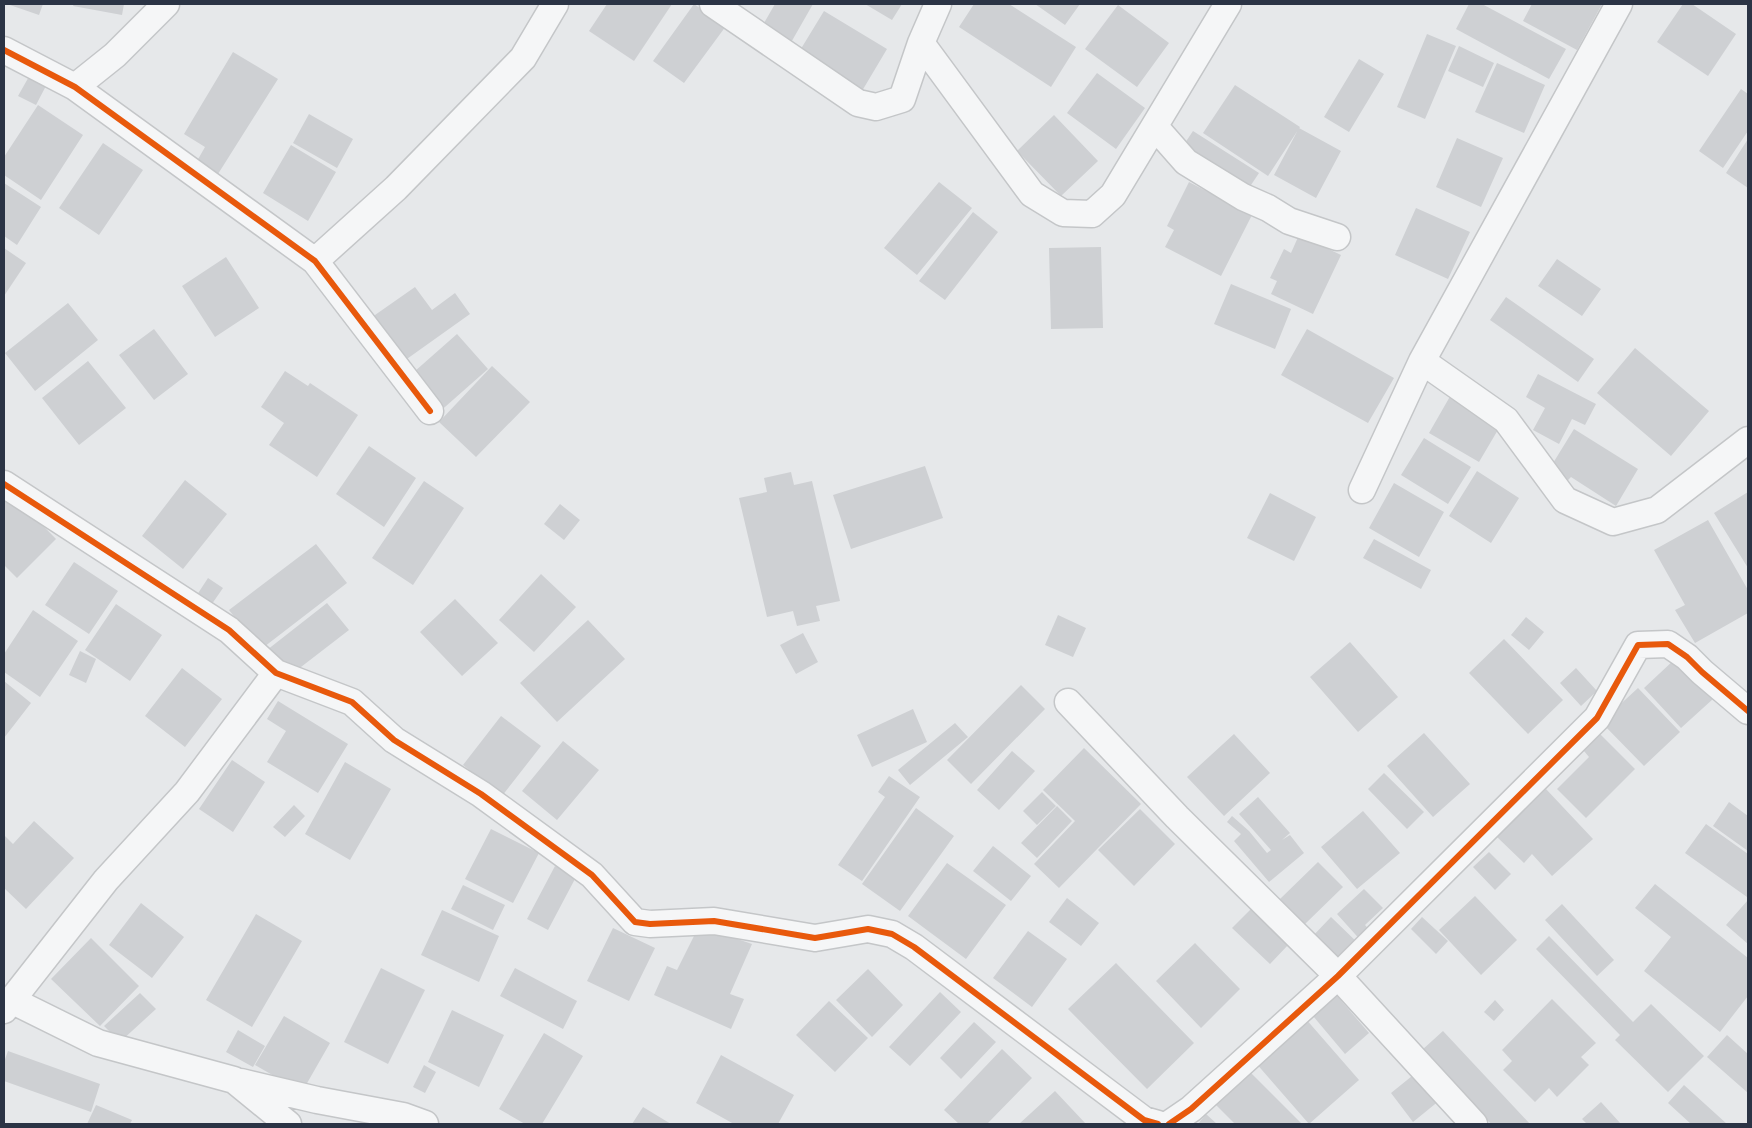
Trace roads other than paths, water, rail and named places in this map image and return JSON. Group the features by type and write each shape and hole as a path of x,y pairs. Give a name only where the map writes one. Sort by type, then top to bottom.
{"street":[{"path":"75,87 115,55 166,4"},
{"path":"315,261 396,188 523,58 555,4"},
{"path":"713,4 858,103 876,107 902,99 921,43 938,4"},
{"path":"921,43 1032,194 1064,213 1092,214 1113,195 1156,128 1228,4"},
{"path":"1362,490 1422,361 1618,4"},
{"path":"4,50 75,87 315,261 430,411"},
{"path":"1156,128 1186,162 1243,197 1268,208 1289,221 1337,237"},
{"path":"1422,361 1506,420 1566,500 1613,522 1657,510 1748,440"},
{"path":"4,484 229,630 276,673 352,702 394,740 481,794 592,874 635,922 650,924 714,921 815,938 868,929 892,934 914,947 1144,1120 1158,1124"},
{"path":"1170,1124 1191,1109 1338,976 1597,718 1638,644 1668,644 1687,657 1748,711"},
{"path":"276,673 187,792 106,880 7,1005 98,1042 234,1080 318,1100 403,1116 425,1124"},
{"path":"1068,702 1177,817 1338,976 1474,1124"},
{"path":"234,1080 288,1124"}]}
